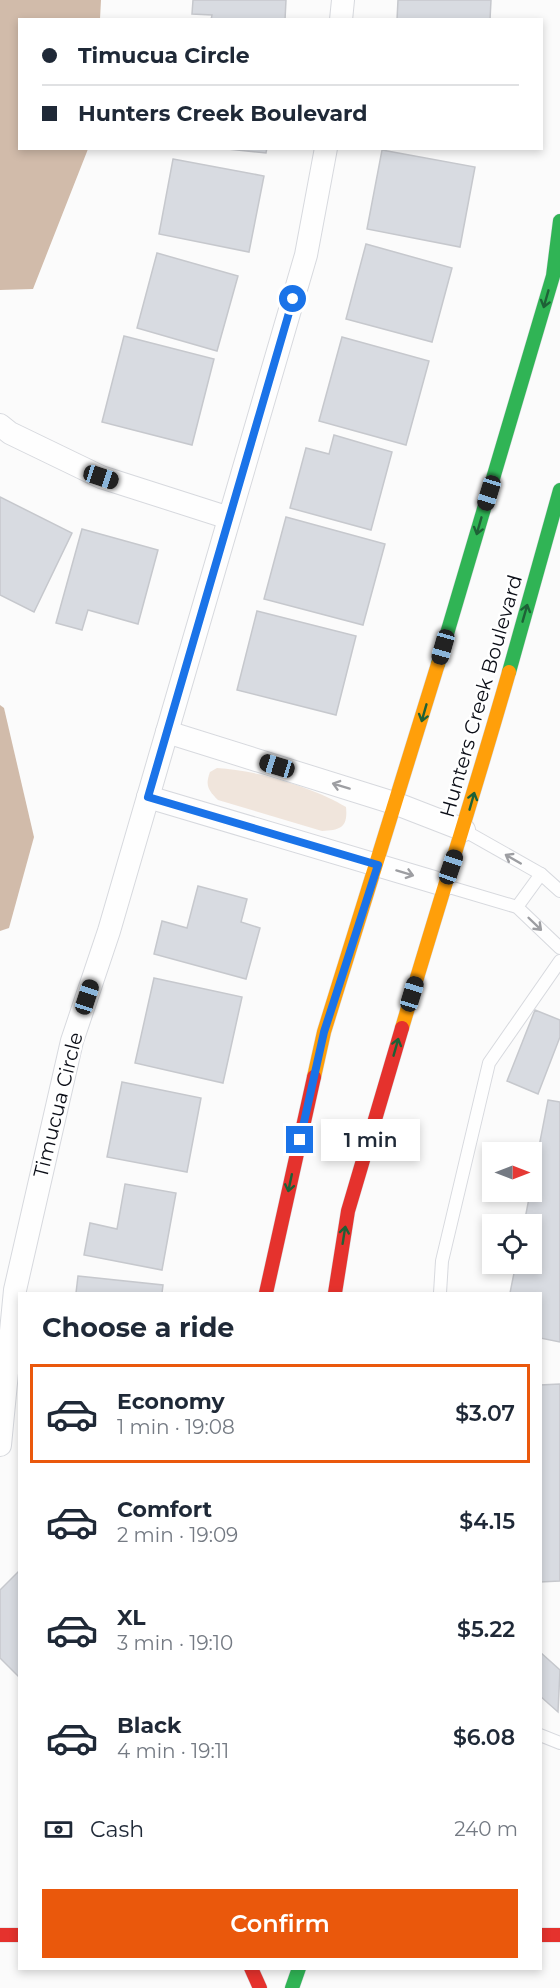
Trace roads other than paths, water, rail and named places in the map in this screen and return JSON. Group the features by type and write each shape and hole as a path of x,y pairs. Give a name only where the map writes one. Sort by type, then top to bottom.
{"main road":[{"path":"266,1292 324,1032 397,804 553,276 560,221"},
{"name":"Hunters Creek Boulevard","path":"335,1292 348,1210 444,885 464,830 560,490"},
{"path":"0,1935 18,1935"},
{"path":"542,1935 560,1935"},
{"path":"252,1970 260,1988"},
{"path":"292,1988 297,1970"}],"street":[{"path":"341,18 343,0"},
{"name":"Timucua Circle","path":"0,1445 7,1289 72,1041 148,797 306,255 326,150"},
{"path":"0,425 10,433 101,477 229,518"},
{"path":"167,732 397,804 464,830"},
{"path":"148,797 444,885"}],"lane":[{"path":"464,830 541,874 560,891"},
{"path":"517,907 541,874"},
{"path":"444,885 517,907 560,948"},
{"path":"440,1292 442,1262 489,1063 560,961"},
{"path":"542,1736 560,1743"}]}
